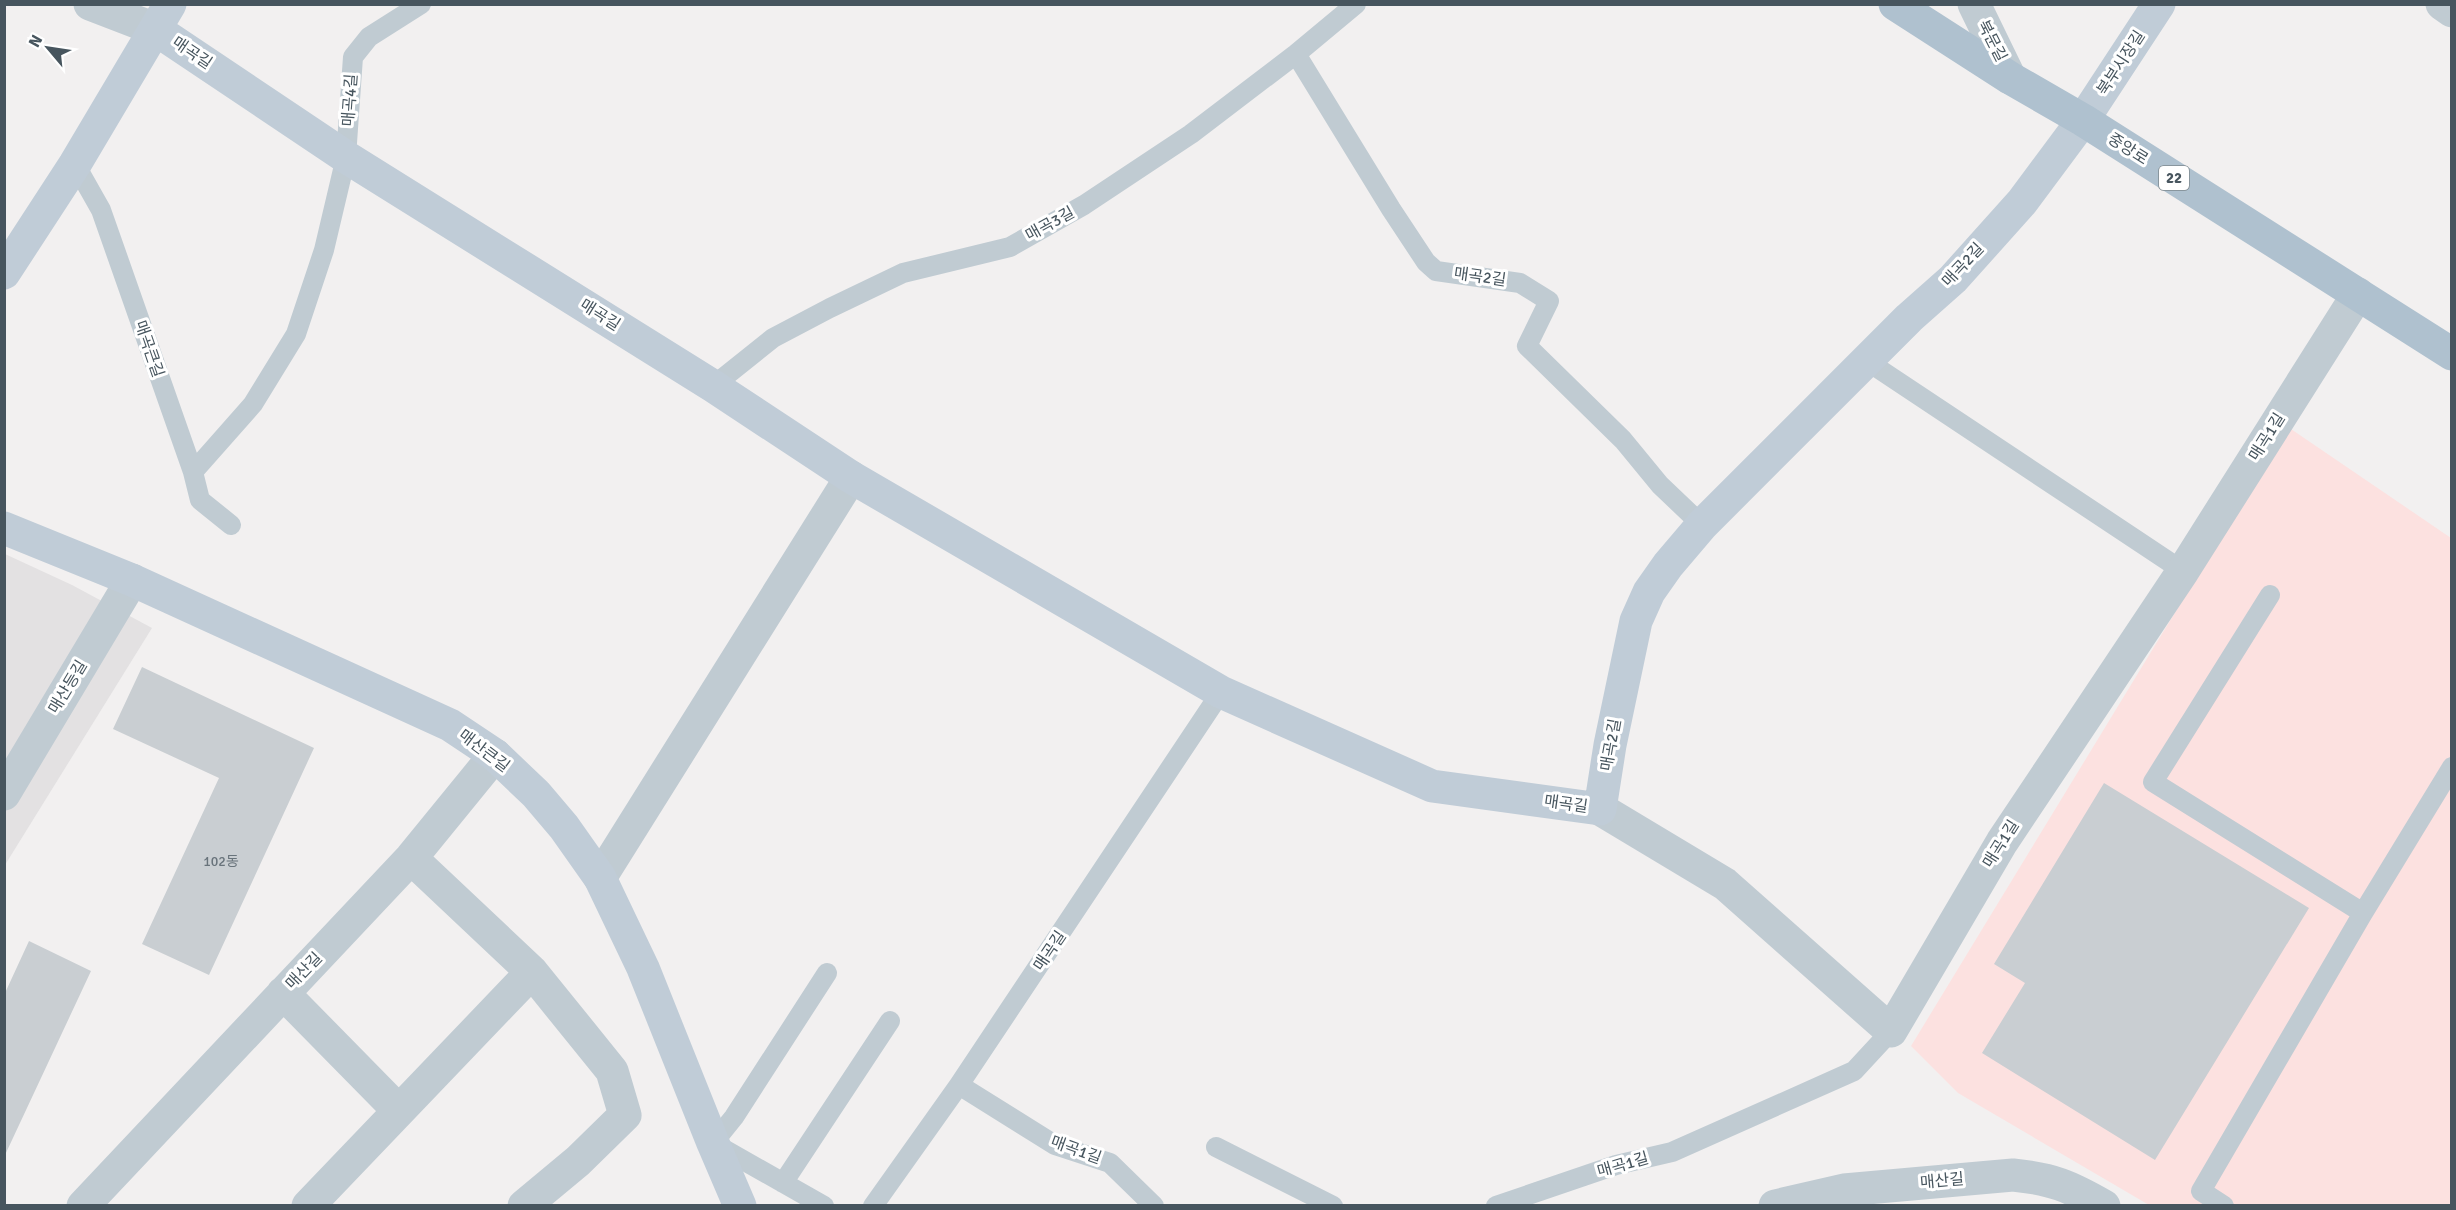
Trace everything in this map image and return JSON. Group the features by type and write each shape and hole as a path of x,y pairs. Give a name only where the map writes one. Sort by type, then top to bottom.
{"main road":[{"name":"중앙로","path":"1895,4 2010,78 2083,120 2451,354"}],"street":[{"name":"매곡길","path":"90,4 163,17 346,157 713,386 851,477 1221,692 1432,786 1600,809 1725,884 1891,1031"},
{"name":"북문길","path":"1974,4 2010,78"},
{"name":"북부시장길","path":"2083,120 2159,4"},
{"path":"2442,4 2451,11"},
{"path":"4,273 75,164 163,17"},
{"name":"매곡2길","path":"1600,809 1610,745 1636,621 1649,592 1668,564 1702,525 1953,279 2007,219 2083,120"},
{"name":"매곡1길","path":"1891,1031 2002,842 2183,571 2358,294"},
{"path":"600,878 851,477"},
{"name":"매산큰길","path":"4,528 132,580 450,725 495,756 536,794 564,827 600,878 643,968 740,1206"},
{"name":"매산등길","path":"4,794 132,580"},
{"name":"매산길","path":"82,1206 411,858 495,756"},
{"path":"411,858 532,972 612,1071 625,1115 578,1161 524,1206"},
{"path":"308,1206 532,972"},
{"path":"283,993 398,1110"},
{"name":"매산길","path":"1775,1206 1844,1190 2013,1175 2066,1185 2104,1206"}],"lane":[{"name":"매곡4길","path":"346,157 353,57 369,38 421,4"},
{"name":"매곡3길","path":"713,386 773,338 830,308 903,273 1010,246 1084,206 1191,134 1296,54 1356,4"},
{"name":"매곡2길","path":"1296,54 1426,262 1436,271 1520,282 1549,301 1527,346 1623,440 1660,485 1702,525"},
{"path":"193,472 253,404 296,333 324,250 346,157"},
{"name":"매곡큰길","path":"75,164 101,210 193,472 200,500 231,525"},
{"path":"1867,361 2183,571"},
{"path":"2270,595 2152,782 2363,913"},
{"name":"매곡길","path":"873,1206 959,1085 1221,692"},
{"path":"2224,1206 2201,1191 2451,767"},
{"path":"824,1206 713,1143 734,1118 826,973"},
{"path":"783,1183 890,1021"},
{"name":"매곡1길","path":"1496,1206 1616,1165 1672,1152 1854,1071 1891,1031"},
{"name":"매곡1길","path":"959,1085 1055,1145 1110,1162 1154,1206"},
{"path":"1216,1147 1334,1206"}],"shaded area":[{"path":"2288,427 2451,538 2451,1205 2149,1205 1958,1093 1911,1046"},
{"path":"5,554 72,585 152,628 5,865"}],"building":[{"path":"142,667 314,748 209,975 142,944 219,778 113,729"},
{"path":"2104,783 2309,908 2155,1160 1982,1053 2025,983 1994,964"},
{"path":"29,941 91,971 5,1155 5,993"}]}
